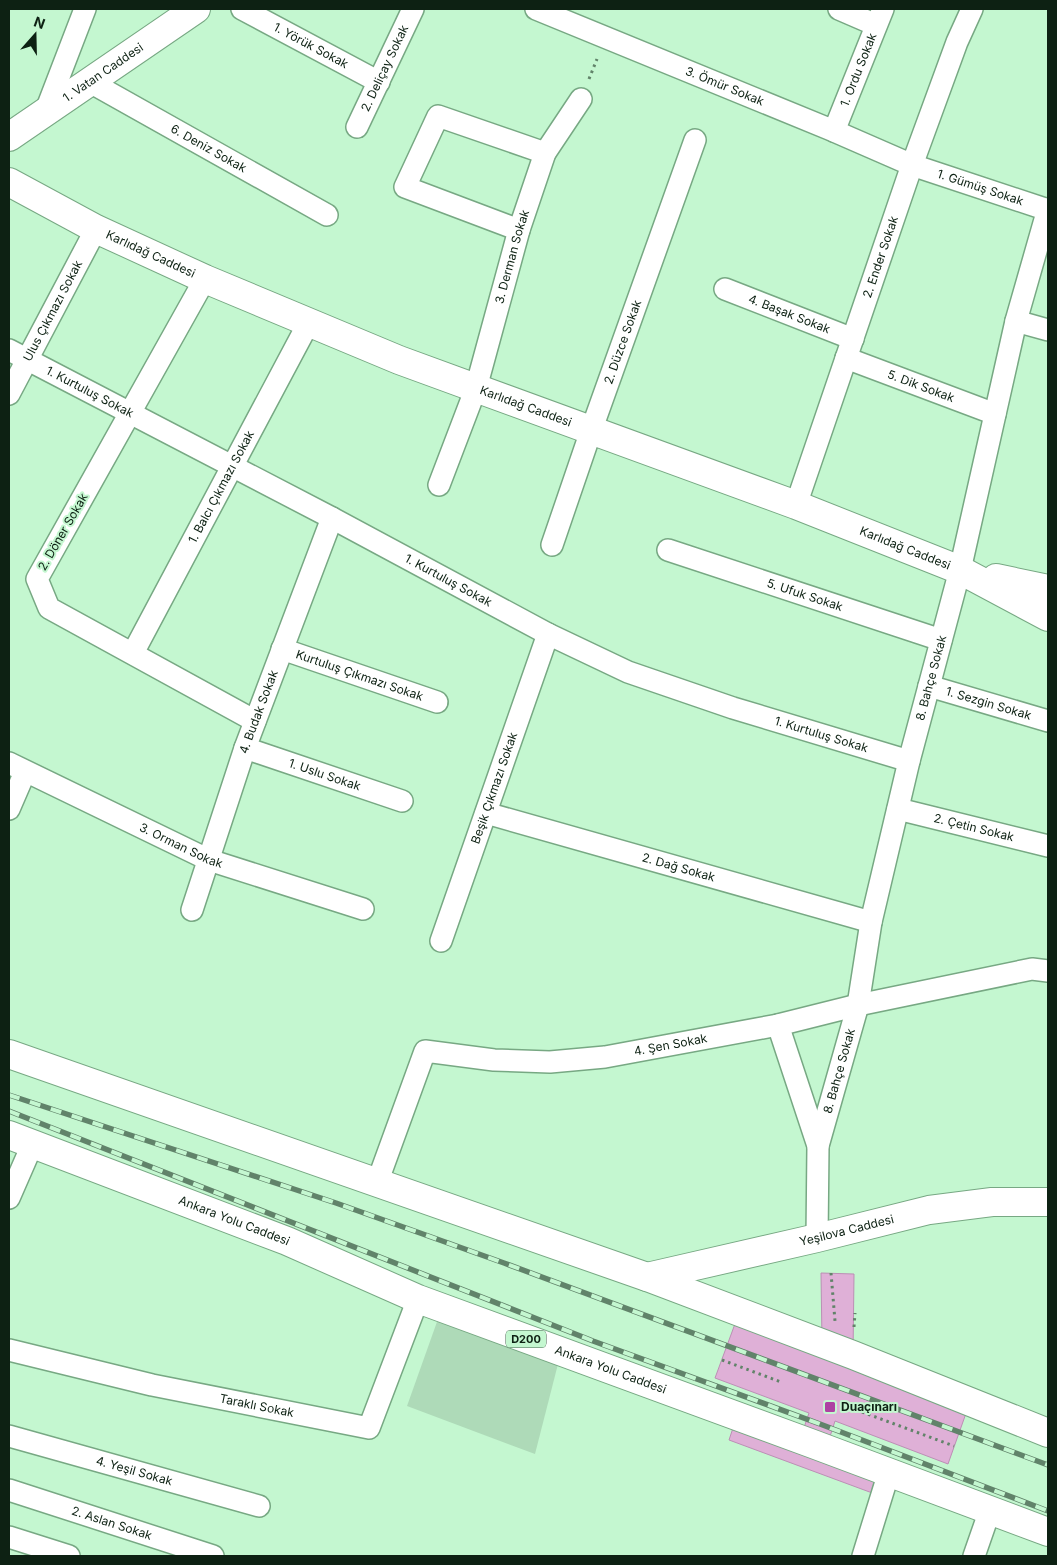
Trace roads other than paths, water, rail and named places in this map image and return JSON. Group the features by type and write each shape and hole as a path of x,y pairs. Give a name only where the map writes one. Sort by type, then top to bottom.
{"main road":[{"name":"1. Vatan Caddesi","path":"9,137 196,9"},
{"name":"Karlıdağ Caddesi","path":"9,182 96,229 204,279 399,360 796,506 960,570 1048,617"},
{"path":"960,570 1048,589"},
{"path":"9,1054 647,1277 853,1355 1048,1434"},
{"name":"Ankara Yolu Caddesi","path":"21,1139 287,1241 418,1299 1048,1532"},
{"name":"Yeşilova Caddesi","path":"647,1277 929,1210 992,1202 1048,1202"}],"street":[{"path":"45,113 85,9"},
{"name":"1. Yörük Sokak","path":"242,9 379,82"},
{"name":"2. Deliçay Sokak","path":"356,127 413,9"},
{"name":"3. Ömür Sokak","path":"536,9 834,131 912,165"},
{"path":"839,9 880,17"},
{"name":"2. Ender Sokak","path":"796,506 912,165 957,42 972,9"},
{"name":"1. Ordu Sokak","path":"834,131 880,17"},
{"name":"6. Deniz Sokak","path":"90,82 327,215"},
{"name":"3. Derman Sokak","path":"439,485 476,388 519,230 545,154 581,99"},
{"path":"519,230 405,187 438,116 545,154"},
{"name":"2. Düzce Sokak","path":"552,545 695,140"},
{"name":"1. Gümüş Sokak","path":"912,165 1048,209"},
{"name":"8. Bahçe Sokak","path":"817,1238 818,1146 858,1005 871,922 909,761 960,570 1016,321 1048,209"},
{"name":"Ulus Çıkmazı Sokak","path":"9,394 18,354 96,229"},
{"name":"2. Döner Sokak","path":"204,279 37,579 49,608 255,722"},
{"name":"4. Başak Sokak","path":"725,289 849,349"},
{"path":"1016,321 1048,330"},
{"name":"1. Balcı Çıkmazı Sokak","path":"133,654 309,322"},
{"name":"5. Dik Sokak","path":"849,349 995,414"},
{"name":"1. Kurtuluş Sokak","path":"18,354 332,518 548,634 636,675 733,708 909,761"},
{"name":"4. Budak Sokak","path":"192,910 255,722 332,518"},
{"name":"5. Ufuk Sokak","path":"668,550 941,640"},
{"name":"Beşik Çıkmazı Sokak","path":"441,941 548,634"},
{"name":"Kurtuluş Çıkmazı Sokak","path":"282,649 437,702"},
{"name":"1. Sezgin Sokak","path":"929,686 1048,722"},
{"name":"1. Uslu Sokak","path":"246,748 402,801"},
{"path":"9,810 17,768"},
{"name":"3. Orman Sokak","path":"17,768 209,860 363,909"},
{"name":"2. Çetin Sokak","path":"898,809 1048,846"},
{"name":"2. Dağ Sokak","path":"486,814 871,922"},
{"name":"4. Şen Sokak","path":"377,1182 425,1051 494,1060 550,1062 605,1057 778,1026 858,1005 1032,969 1048,971"},
{"name":"8. Bahçe Sokak","path":"778,1026 818,1146"},
{"path":"9,1198 21,1139"},
{"name":"Taraklı Sokak","path":"9,1350 152,1385 369,1428 418,1299"},
{"name":"4. Yeşil Sokak","path":"9,1436 259,1506"},
{"path":"864,1556 890,1472"},
{"name":"2. Aslan Sokak","path":"9,1490 212,1556"},
{"path":"974,1556 990,1510"},
{"path":"9,1537 69,1556"}],"railway":[{"path":"9,1095 336,1203 504,1263 1048,1465"},
{"path":"9,1111 593,1341 820,1424 1048,1511"}],"place":[{"name":"Duaçınarı","path":"830,1407"}]}
